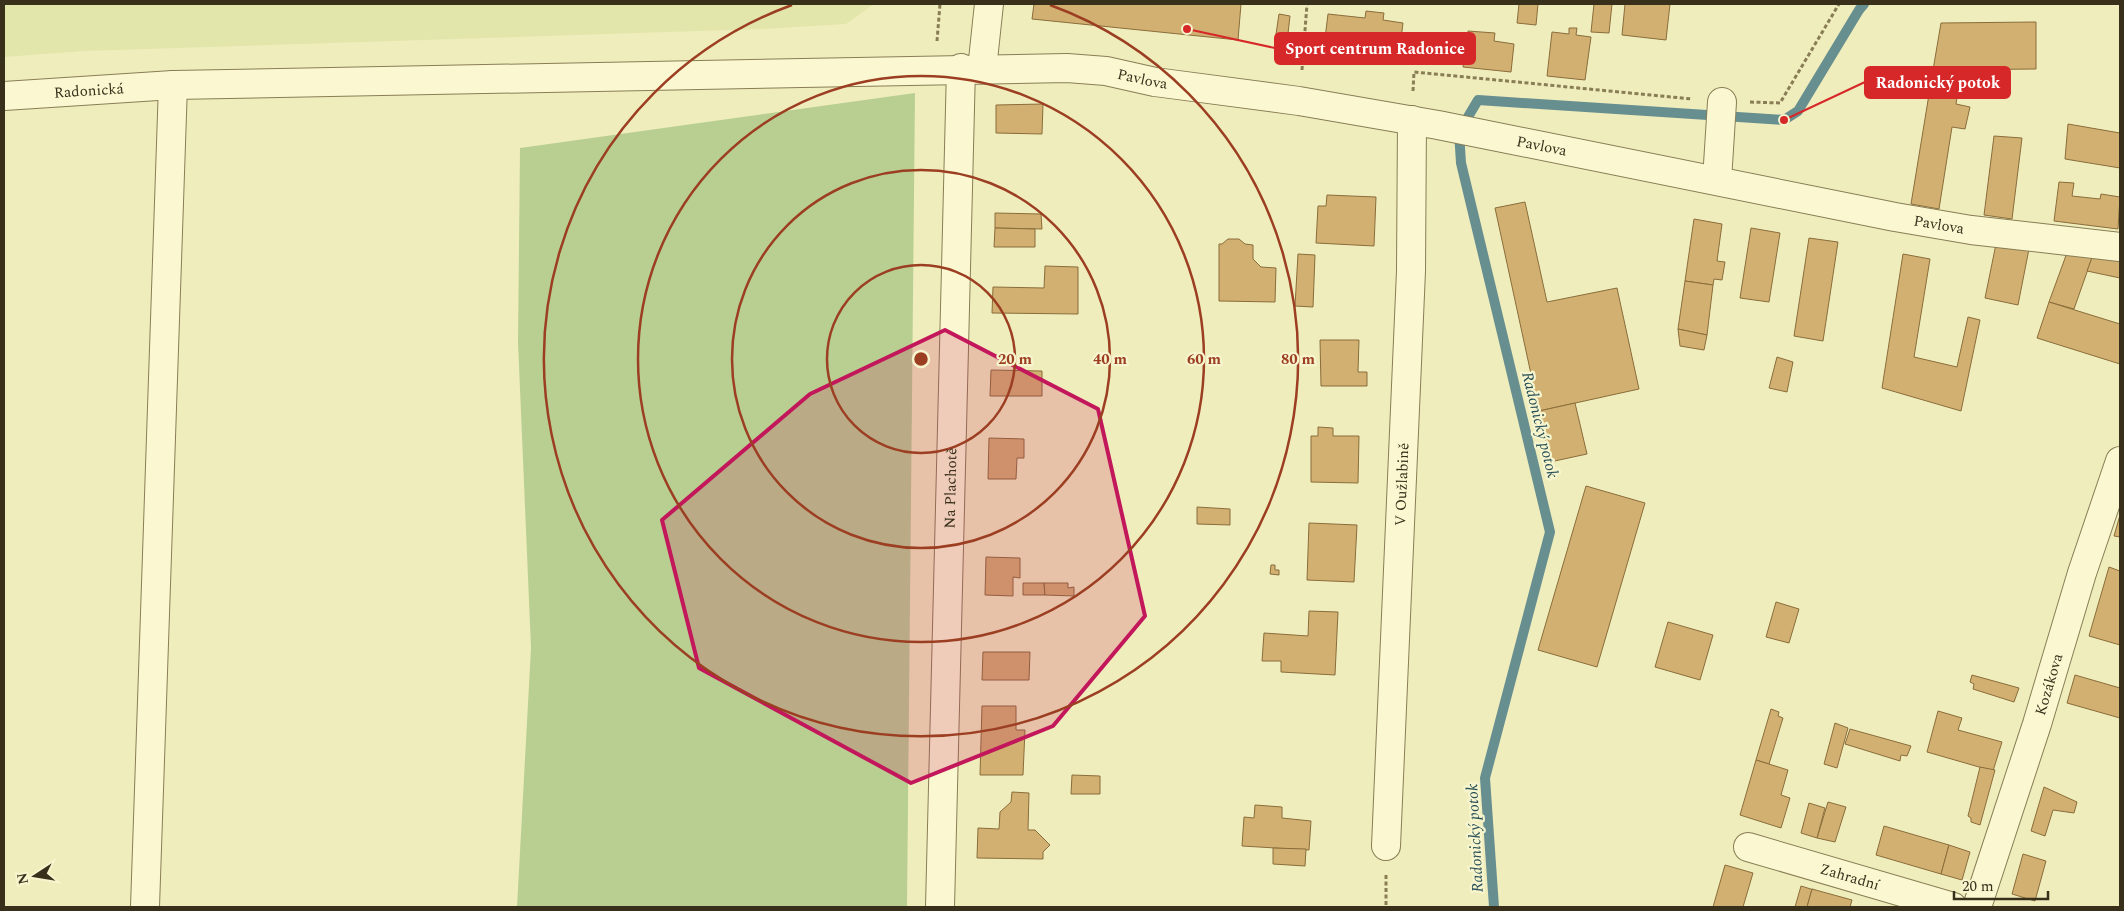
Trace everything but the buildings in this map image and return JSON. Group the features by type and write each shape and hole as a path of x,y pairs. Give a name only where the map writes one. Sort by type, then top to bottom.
{"street":[{"name":"Na Plachotě","path":"940,907 959,69 988,4"},
{"name":"Pavlova","path":"173,85 959,69 1067,68 1106,71 1155,82 1299,101 1484,133 1894,217 1961,228 2120,247"},
{"path":"145,907 173,85"},
{"name":"Radonická","path":"4,96 173,85"},
{"path":"1716,180 1722,103"},
{"name":"V Oužlabině","path":"1386,846 1411,271 1412,120"},
{"name":"Kozákova","path":"1977,907 2037,724 2082,573 2120,462"},
{"name":"Zahradní","path":"1748,847 1953,907"}],"path":[{"path":"940,4 959,69"},
{"path":"1299,101 1308,4"},
{"path":"1412,120 1414,72 1722,103 1780,103 1838,4"}],"highlighted area":[{"path":"945,330 1098,409 1145,616 1053,726 911,783 699,668 662,520 810,394"}],"green space":[{"path":"4,4 874,4 846,24 760,29 85,51 4,57"},
{"path":"915,93 907,907 517,907 531,648 518,342 520,148"}],"waterway":[{"name":"Radonický potok","path":"1494,907 1485,778 1550,532 1461,163 1459,132 1478,100 1784,120 1798,111 1864,4"}],"place":[{"name":"Sport centrum Radonice","path":"1187,29"},
{"name":"Radonický potok","path":"1784,120"}]}
